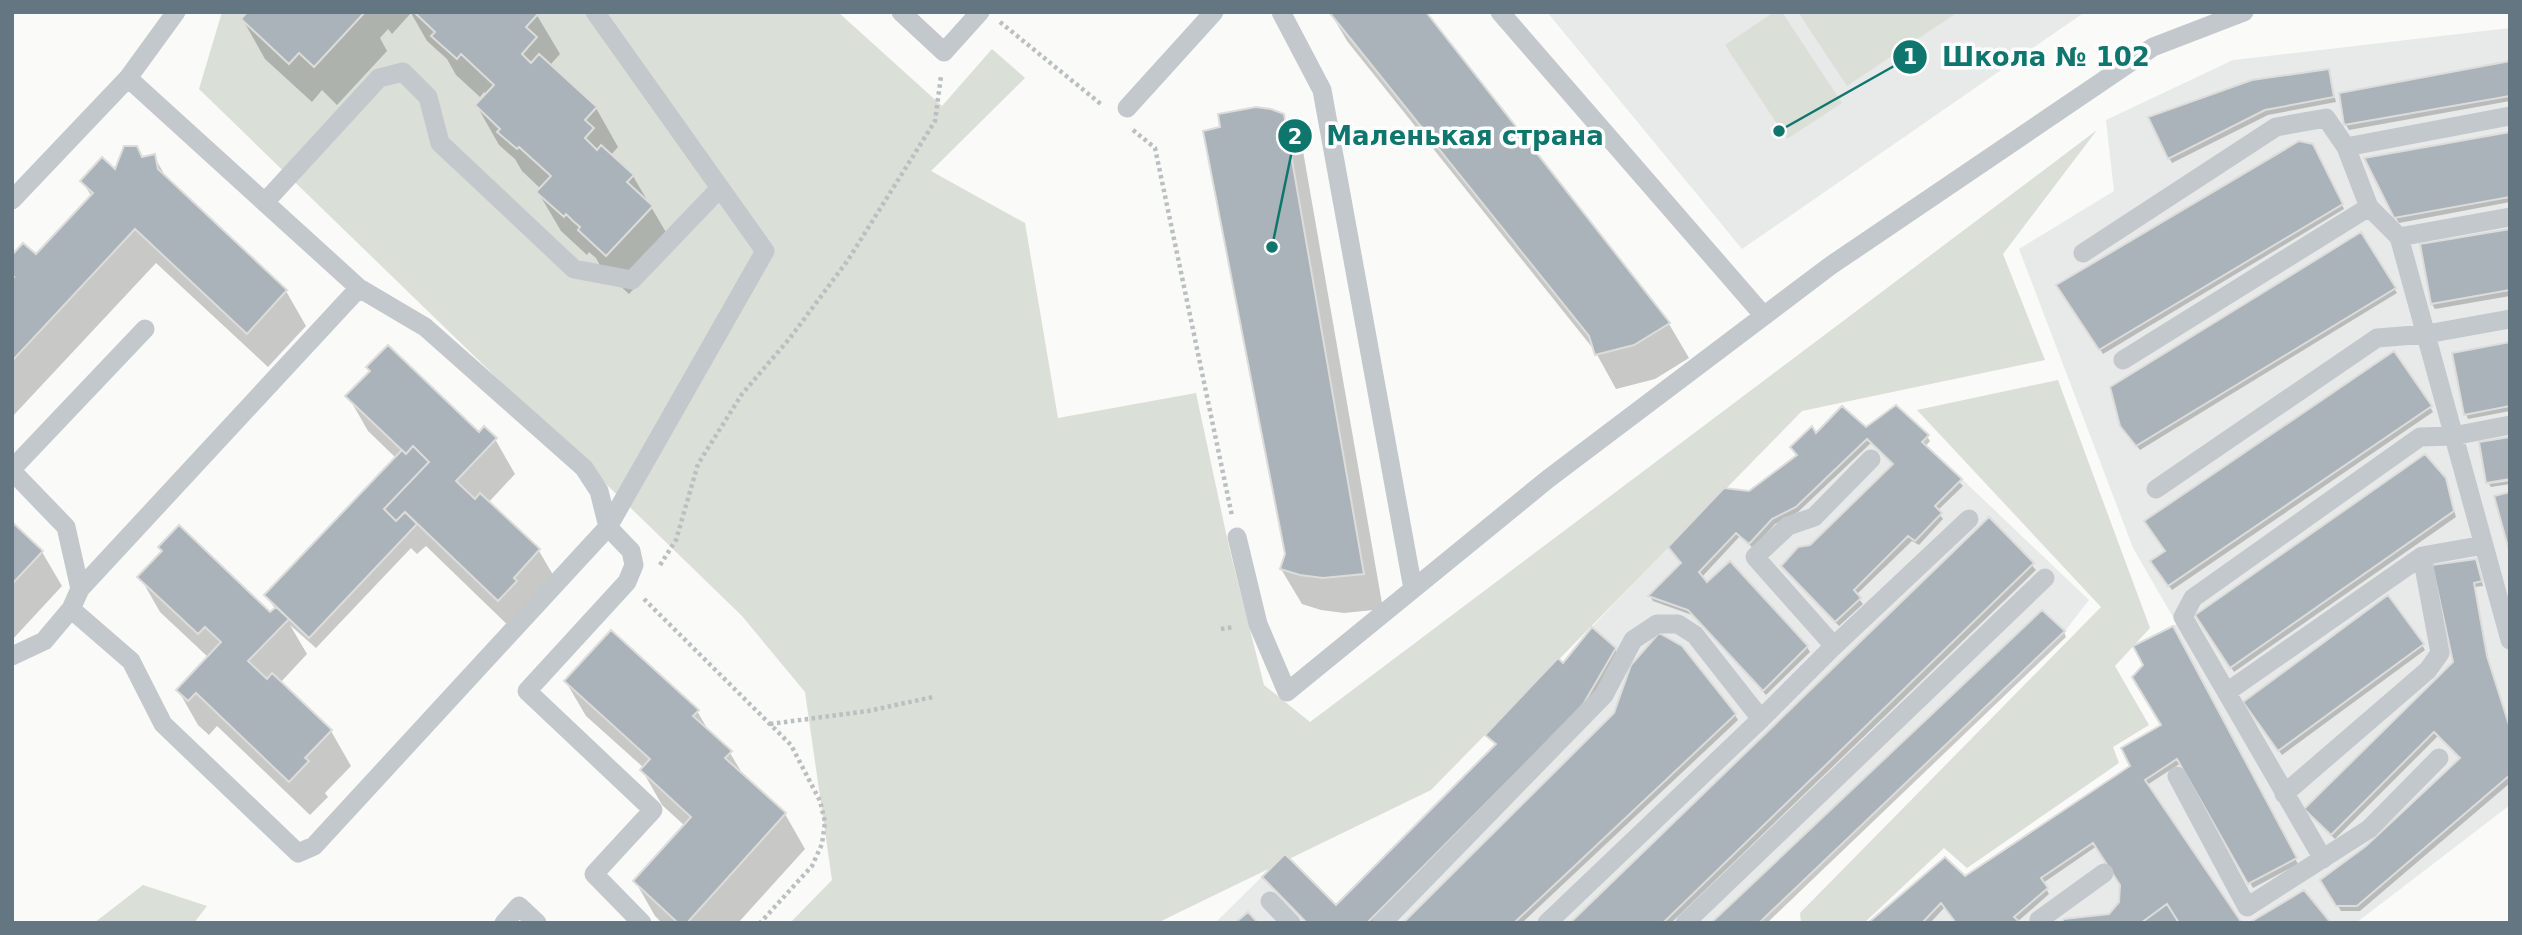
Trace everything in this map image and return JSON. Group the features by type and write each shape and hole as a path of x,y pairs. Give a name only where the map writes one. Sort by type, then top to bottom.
{"lane":[{"path":"12,200 128,78 176,12"},
{"path":"71,609 131,662 163,724 298,853 314,846 608,527 765,251 596,12"},
{"path":"901,12 944,52 980,12"},
{"path":"1126,116 1214,12"},
{"path":"1281,12 1322,90 1413,589"},
{"path":"1500,12 1764,316"},
{"path":"1237,537 1258,624 1287,692 1549,480 1830,266 2153,47 2244,12"},
{"path":"265,202 379,78 403,72 428,97 440,143 574,270 632,281 720,188"},
{"path":"128,78 359,288 425,327 584,468 598,491 608,527 631,551 635,565 627,582 527,691 653,810 594,874 642,923"},
{"path":"2346,147 2510,116"},
{"path":"2083,253 2276,127 2326,118 2346,147 2369,207 2399,237 2510,640"},
{"path":"2123,360 2369,207"},
{"path":"2399,237 2510,217"},
{"path":"12,656 44,641 71,609 80,589 359,288"},
{"path":"2156,489 2377,338 2427,334 2510,319"},
{"path":"80,589 65,527 12,470 145,329"},
{"path":"2323,859 2183,617 2193,598 2420,437 2454,436 2510,425"},
{"path":"1835,646 1755,557 1788,526 1814,517 1871,459"},
{"path":"1547,923 1969,519"},
{"path":"2227,692 2422,556 2484,545"},
{"path":"2284,794 2428,670 2441,653 2422,556"},
{"path":"1685,923 2045,578"},
{"path":"1381,923 1604,695 1633,640 1657,624 1678,624 1695,635 1761,719"},
{"path":"2176,776 2247,907 2369,829 2439,758"},
{"path":"2039,923 2039,920 2104,873"},
{"path":"1270,901 1291,923"},
{"path":"504,923 519,906 537,923"}],"path":[{"path":"999,21 1103,106"},
{"path":"654,573 676,540 698,464 742,394 790,338 848,260 936,121 944,52"},
{"path":"1126,116 1155,148 1237,537"},
{"path":"627,582 791,746 820,801 825,822 822,845 812,866 760,923"},
{"path":"769,724 868,711 933,697"}],"shaded area":[{"path":"222,12 838,12 942,106 992,49 1025,78 931,171 1025,223 1058,418 1196,393 1229,547 1264,685 1310,722 2097,130 2003,254 2045,360 1802,411 1431,790 1157,923 790,923 832,880 805,692 742,616 199,89"},
{"path":"1547,12 2085,12 1742,249"},
{"path":"1774,12 1782,12 1842,103 1787,139 1725,45"},
{"path":"1798,12 1958,12 1847,86"},
{"path":"2510,28 2510,805 2356,923 1868,923 1945,857 1965,875 2129,767 2121,748 2161,725 2132,677 2143,665 2133,646 2177,624 2133,548 2019,249 2114,191 2106,120 2233,60"},
{"path":"2058,380 2150,628 2115,666 2149,725 2113,747 2119,763 1967,868 1944,848 1864,923 1801,923 1800,913 2101,607 1917,410"},
{"path":"1896,405 1929,435 1923,442 2089,600 2065,631 1759,923 1215,923 1285,854 1336,904 1495,744 1485,735 1558,658 1563,662 1592,627 1724,488 1749,491 1796,455 1790,447 1812,426 1816,432 1842,406 1866,427"},
{"path":"143,885 207,906 194,923 94,923"}],"building":[{"path":"247,12 365,12 314,67 299,53 289,64 241,19"},
{"path":"414,12 539,13 526,27 537,37 522,54 531,63 539,54 597,107 585,120 594,128 585,138 597,150 601,145 634,175 627,182 653,206 606,256 578,230 580,227 566,214 564,217 536,192 551,176 519,147 517,149 497,132 500,129 475,105 494,85 461,54 457,59 431,36 435,32"},
{"path":"1329,12 1426,12 1670,323 1634,345 1595,355 1589,336"},
{"path":"2510,61 2510,96 2344,125 2339,93"},
{"path":"2329,69 2334,97 2265,110 2168,159 2148,117 2252,80"},
{"path":"1256,107 1284,114 1364,574 1323,578 1280,569 1285,554 1203,131 1220,127 1218,114"},
{"path":"2510,132 2510,197 2394,218 2364,158"},
{"path":"2299,141 2313,144 2343,204 2099,350 2056,285"},
{"path":"124,146 137,146 142,157 155,154 158,169 287,290 247,334 135,229 12,361 12,255 23,243 36,254 93,193 80,181 102,157 115,169"},
{"path":"2510,229 2510,290 2431,304 2420,244"},
{"path":"2361,232 2396,288 2136,446 2120,426 2110,387"},
{"path":"2510,342 2510,406 2464,415 2452,353"},
{"path":"388,345 479,432 484,426 497,438 456,481 475,499 480,493 540,549 514,578 517,581 498,601 405,512 396,521 384,509 429,462 413,446 406,454 345,396 370,371 366,367"},
{"path":"2394,351 2432,406 2168,586 2150,561 2165,551 2144,521"},
{"path":"1896,405 1929,435 1922,442 1962,479 1935,506 1942,513 1915,541 1908,536 1854,590 1861,598 1835,622 1781,566 1798,547 1810,545 1893,464 1867,439 1796,507 1772,519 1749,544 1736,533 1699,572 1707,582 1730,561 1808,646 1763,691 1688,610 1648,596 1681,563 1668,547 1724,488 1749,491 1797,455 1790,447 1812,426 1816,433 1842,406 1866,427"},
{"path":"2510,437 2510,479 2486,483 2479,442"},
{"path":"413,446 429,462 384,509 396,521 405,512 417,524 309,638 264,595 402,450 406,454"},
{"path":"2425,454 2446,478 2454,511 2230,668 2195,615"},
{"path":"2510,492 2510,554 2494,496"},
{"path":"1989,517 2034,563 1663,923 1570,923"},
{"path":"12,522 43,551 12,584"},
{"path":"179,525 270,612 276,607 289,619 248,661 267,679 272,673 332,730 305,758 309,761 289,782 196,693 188,701 176,690 221,642 205,627 198,634 137,577 162,551 158,547"},
{"path":"2476,559 2482,581 2474,583 2487,656 2510,728 2510,775 2357,906 2336,906 2320,880 2366,846 2460,758 2434,732 2331,835 2304,809 2453,662 2432,565"},
{"path":"2388,595 2424,644 2278,751 2243,702"},
{"path":"2042,610 2065,631 1759,923 1711,923"},
{"path":"2173,626 2297,858 2248,884 2177,759 2145,780 2242,923 2179,923 2167,904 2141,923 2061,923 2064,919 2109,914 2119,902 2120,885 2093,843 2041,878 2048,888 2014,917 2021,923 1956,923 1941,903 1922,923 1868,923 1945,857 1965,876 2130,766 2121,748 2161,725 2132,677 2143,665 2133,646"},
{"path":"1592,627 1616,648 1581,708 1367,923 1307,923 1262,877 1285,854 1336,905 1496,744 1485,735 1558,658 1563,663"},
{"path":"611,630 699,710 693,716 732,751 725,758 786,813 687,923 678,923 633,881 691,817 640,770 650,759 564,681"},
{"path":"1659,633 1682,646 1736,714 1514,923 1403,923 1614,713 1631,665"},
{"path":"2304,890 2331,923 2249,923"},
{"path":"2167,904 2179,923 2141,923"},
{"path":"1248,912 1258,923 1235,923"}],"place":[{"name":"Школа № 102","path":"1779,131"},
{"name":"Маленькая страна","path":"1272,247"}]}
